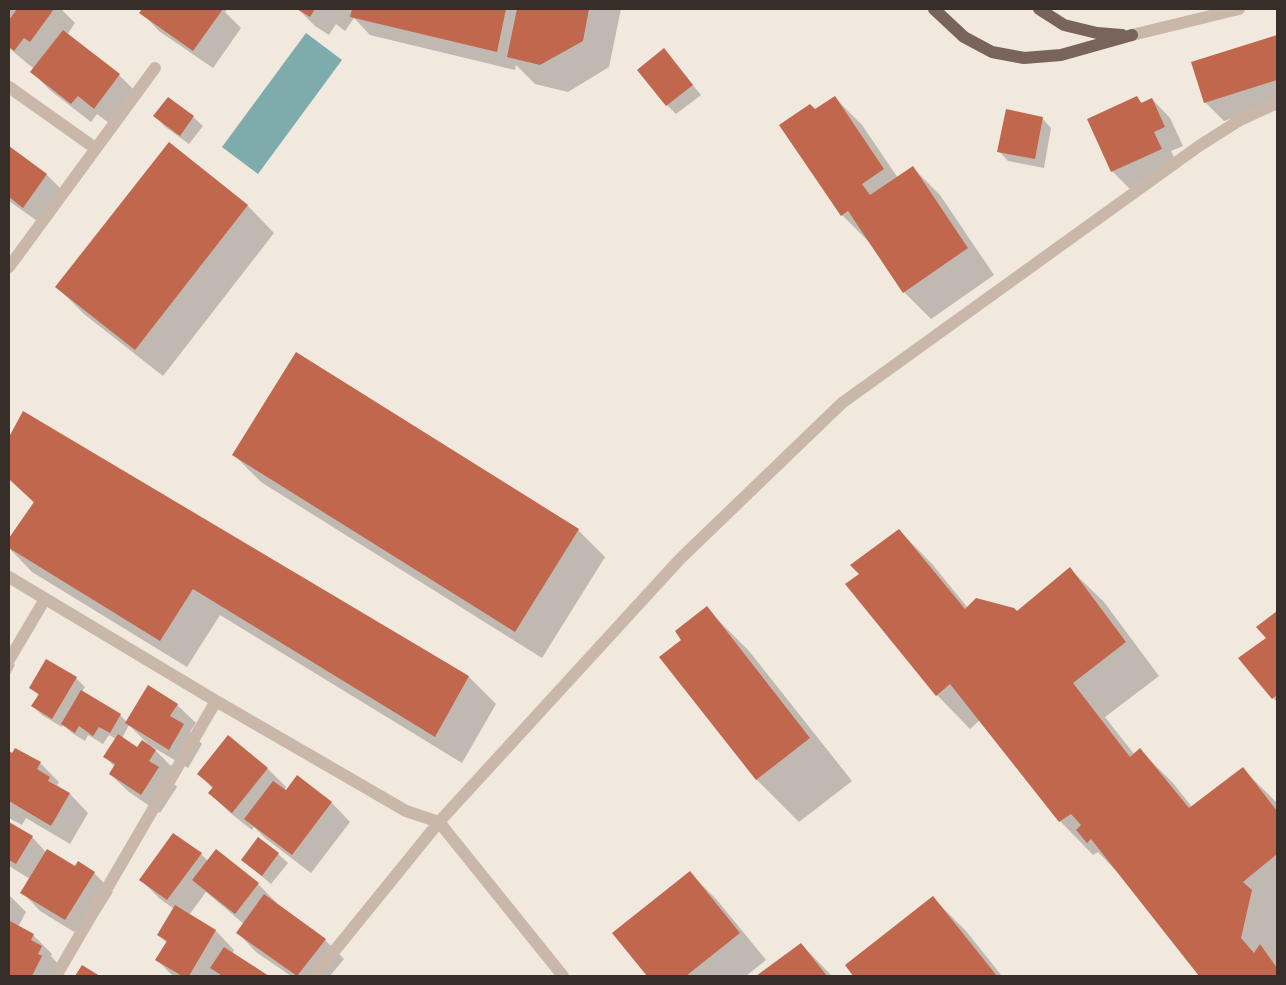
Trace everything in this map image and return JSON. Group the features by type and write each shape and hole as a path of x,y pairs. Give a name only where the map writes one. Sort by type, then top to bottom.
{"main road":[{"path":"934,9 964,37 992,52 1024,58 1061,55 1132,35"},
{"path":"1039,9 1064,25 1097,33 1132,35"}],"street":[{"path":"1132,35 1239,9"},
{"path":"9,267 155,68"},
{"path":"9,87 95,148"},
{"path":"314,976 439,822 680,560 842,403 1199,146 1240,120 1277,102"},
{"path":"9,577 216,701 406,811 439,822 562,976"},
{"path":"9,660 45,599"},
{"path":"56,976 216,701"}],"water":[{"path":"306,33 342,60 258,174 222,147"}],"building":[{"path":"17,9 54,9 30,42 24,38 14,51 9,47 9,20"},
{"path":"142,9 223,9 193,51 139,13"},
{"path":"297,9 315,9 310,17"},
{"path":"352,9 506,9 497,52 350,17"},
{"path":"517,9 589,9 583,41 540,65 507,57"},
{"path":"63,30 120,74 94,109 78,96 71,104 30,72"},
{"path":"1277,35 1277,80 1204,103 1191,62"},
{"path":"664,48 693,85 666,106 637,70"},
{"path":"835,96 884,169 862,184 870,195 913,166 968,248 903,293 848,211 841,216 779,125 810,104 815,109"},
{"path":"1137,96 1141,103 1152,98 1165,127 1154,132 1162,149 1111,172 1087,119"},
{"path":"168,97 194,116 180,136 153,116"},
{"path":"1006,109 1043,117 1035,159 997,152"},
{"path":"169,142 248,205 135,350 55,287"},
{"path":"9,146 47,174 23,208 9,197"},
{"path":"296,352 579,529 515,632 232,455"},
{"path":"23,411 469,676 435,737 193,589 160,641 9,548 9,538 34,502 9,479 9,437"},
{"path":"899,529 965,609 976,598 1014,608 1017,611 1070,567 1126,642 1073,683 1130,757 1140,748 1189,808 1243,767 1277,811 1277,854 1243,882 1252,890 1241,938 1254,953 1260,944 1277,968 1277,976 1199,976 1091,839 1087,843 1076,830 1081,825 1071,814 1059,822 950,684 936,696 845,584 859,574 850,565"},
{"path":"707,606 810,738 756,780 659,657 681,640 675,631"},
{"path":"1277,611 1277,695 1272,699 1238,658 1266,638 1256,627"},
{"path":"46,659 77,677 52,719 31,706 39,694 29,688"},
{"path":"148,685 178,704 170,716 184,724 169,750 125,723"},
{"path":"81,690 121,714 110,733 99,727 93,736 79,726 75,733 61,724"},
{"path":"118,734 137,747 142,740 156,750 149,761 159,767 141,795 109,774 115,764 103,757"},
{"path":"228,735 268,768 232,813 208,793 213,787 197,774"},
{"path":"15,748 41,762 37,769 50,777 48,781 70,793 51,826 9,801 9,751 12,753"},
{"path":"297,775 332,802 292,855 244,819 273,781 286,790"},
{"path":"9,822 33,836 16,864 9,860"},
{"path":"173,833 202,853 167,900 139,880"},
{"path":"258,837 279,853 262,876 241,860"},
{"path":"47,849 75,866 78,861 95,872 65,920 20,893"},
{"path":"216,849 259,883 235,914 192,880"},
{"path":"690,871 740,933 686,976 647,976 612,933"},
{"path":"264,894 326,939 297,976 236,933"},
{"path":"933,896 997,976 853,976 845,965"},
{"path":"175,905 216,930 189,976 182,976 155,960 167,941 157,935"},
{"path":"10,921 34,934 31,940 42,946 38,954 42,956 32,976 9,976"},
{"path":"801,943 827,976 756,976"},
{"path":"224,947 269,976 220,976 210,968"},
{"path":"82,965 100,976 75,976"}]}
